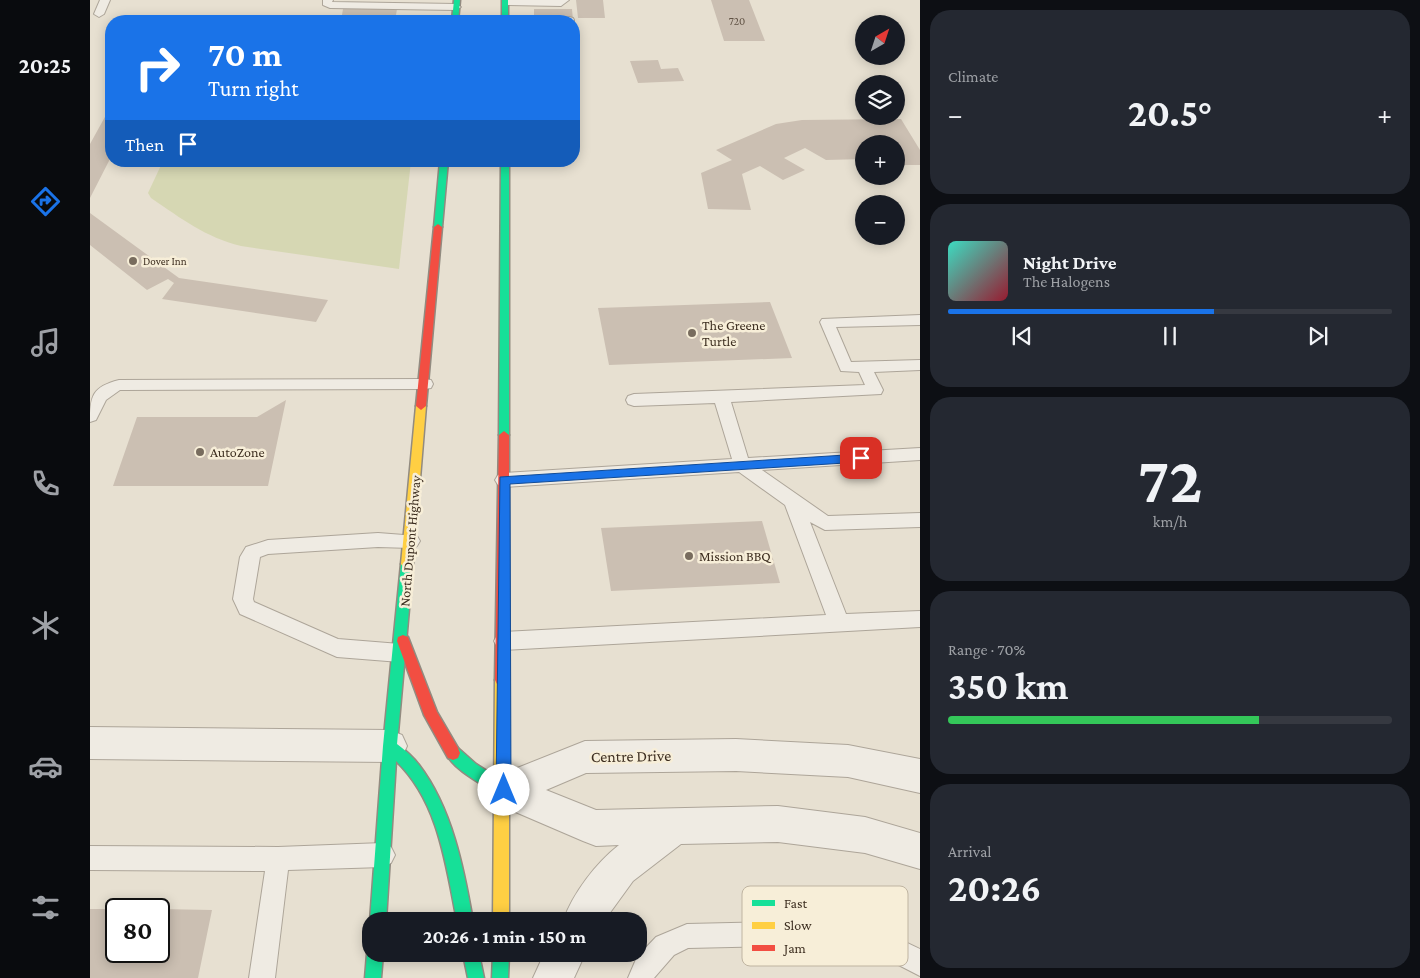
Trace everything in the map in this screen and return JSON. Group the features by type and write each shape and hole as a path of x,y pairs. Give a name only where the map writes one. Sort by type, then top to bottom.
{"highway":[{"path":"505,15 506,1"},
{"name":"North Dupont Highway","path":"379,912 390,746 411,541 443,167"},
{"path":"501,912 504,790 505,167"},
{"path":"401,645 441,735 454,754 469,768 504,790"},
{"path":"390,746 417,774 442,820 453,860 463,912"},
{"path":"373,978 374,962"},
{"path":"473,962 476,978"},
{"path":"500,978 501,962"}],"street":[{"path":"90,743 390,746"},
{"name":"Centre Drive","path":"504,790 585,757 736,755 797,757 848,761 920,776"},
{"path":"504,790 596,828 778,824 865,836 920,851"},
{"path":"588,912 620,868 675,826"},
{"path":"553,978 561,962"}],"lane":[{"path":"99,14 105,0"},
{"path":"328,0 326,3 330,5 457,4"},
{"path":"506,1 537,6 560,5"},
{"path":"920,320 827,322 846,367 920,366"},
{"path":"634,400 876,390 864,367"},
{"path":"90,416 101,394 109,388 119,385 425,384"},
{"path":"721,397 742,465 824,523 920,520"},
{"path":"504,480 920,454"},
{"path":"793,501 839,623"},
{"path":"401,645 337,648 247,608 243,599 249,557 268,547 378,540 411,541"},
{"path":"504,641 920,619"},
{"path":"90,858 278,859 383,855"},
{"path":"262,978 278,859"},
{"path":"641,978 646,966 665,946 687,936 742,935"},
{"path":"908,957 920,963"}],"green space":[{"path":"160,167 410,167 399,269 241,246 216,238 194,226 151,198 148,193"}],"building":[{"path":"576,0 603,0 605,18 580,18 580,15 578,15"},
{"path":"711,0 749,0 765,41 724,41"},
{"path":"343,9 397,9 396,15 342,15"},
{"path":"534,9 572,9 573,15 534,15"},
{"path":"658,60 661,69 678,68 684,81 638,83 630,61"},
{"path":"105,117 106,167 90,198 90,144"},
{"path":"855,119 855,125 905,125 920,150 920,165 905,165 905,135 855,135 855,159 826,160 805,148 784,158 805,170 783,180 760,166 742,174 751,210 708,209 701,173 732,160 716,150 776,124 802,120"},
{"name":"Dover Inn","path":"90,213 179,278 328,300 316,322 162,299 174,283 168,279 147,290 90,245"},
{"name":"The Greene Turtle","path":"770,302 792,358 609,365 598,308"},
{"name":"AutoZone","path":"286,400 268,486 113,486 137,417 257,417"},
{"name":"Mission BBQ","path":"762,521 780,583 611,591 601,528"},
{"path":"90,909 105,909 105,963 170,963 170,909 212,910 198,978 90,978"}],"traffic: fast":[{"path":"456,15 457,0"},
{"path":"505,0 505,15"},
{"path":"438,227 443,167"},
{"path":"504,435 505,167"},
{"path":"379,912 390,746 407,564"},
{"path":"390,746 414,770 436,808 448,844 463,912"},
{"path":"453,753 471,769 504,790"},
{"path":"373,978 374,962"},
{"path":"473,962 476,978"},
{"path":"500,978 501,962"}],"traffic: slow":[{"path":"407,564 421,406"},
{"path":"501,912 502,680"}],"traffic: jam":[{"path":"421,406 438,227"},
{"path":"502,680 504,435"},
{"path":"403,641 431,715 453,753"}],"place":[{"name":"Dover Inn","path":"133,261"},
{"name":"The Greene Turtle","path":"692,333"},
{"name":"AutoZone","path":"200,452"},
{"name":"Mission BBQ","path":"689,556"}],"route":[{"path":"504,790 504,480 861,458"}]}
